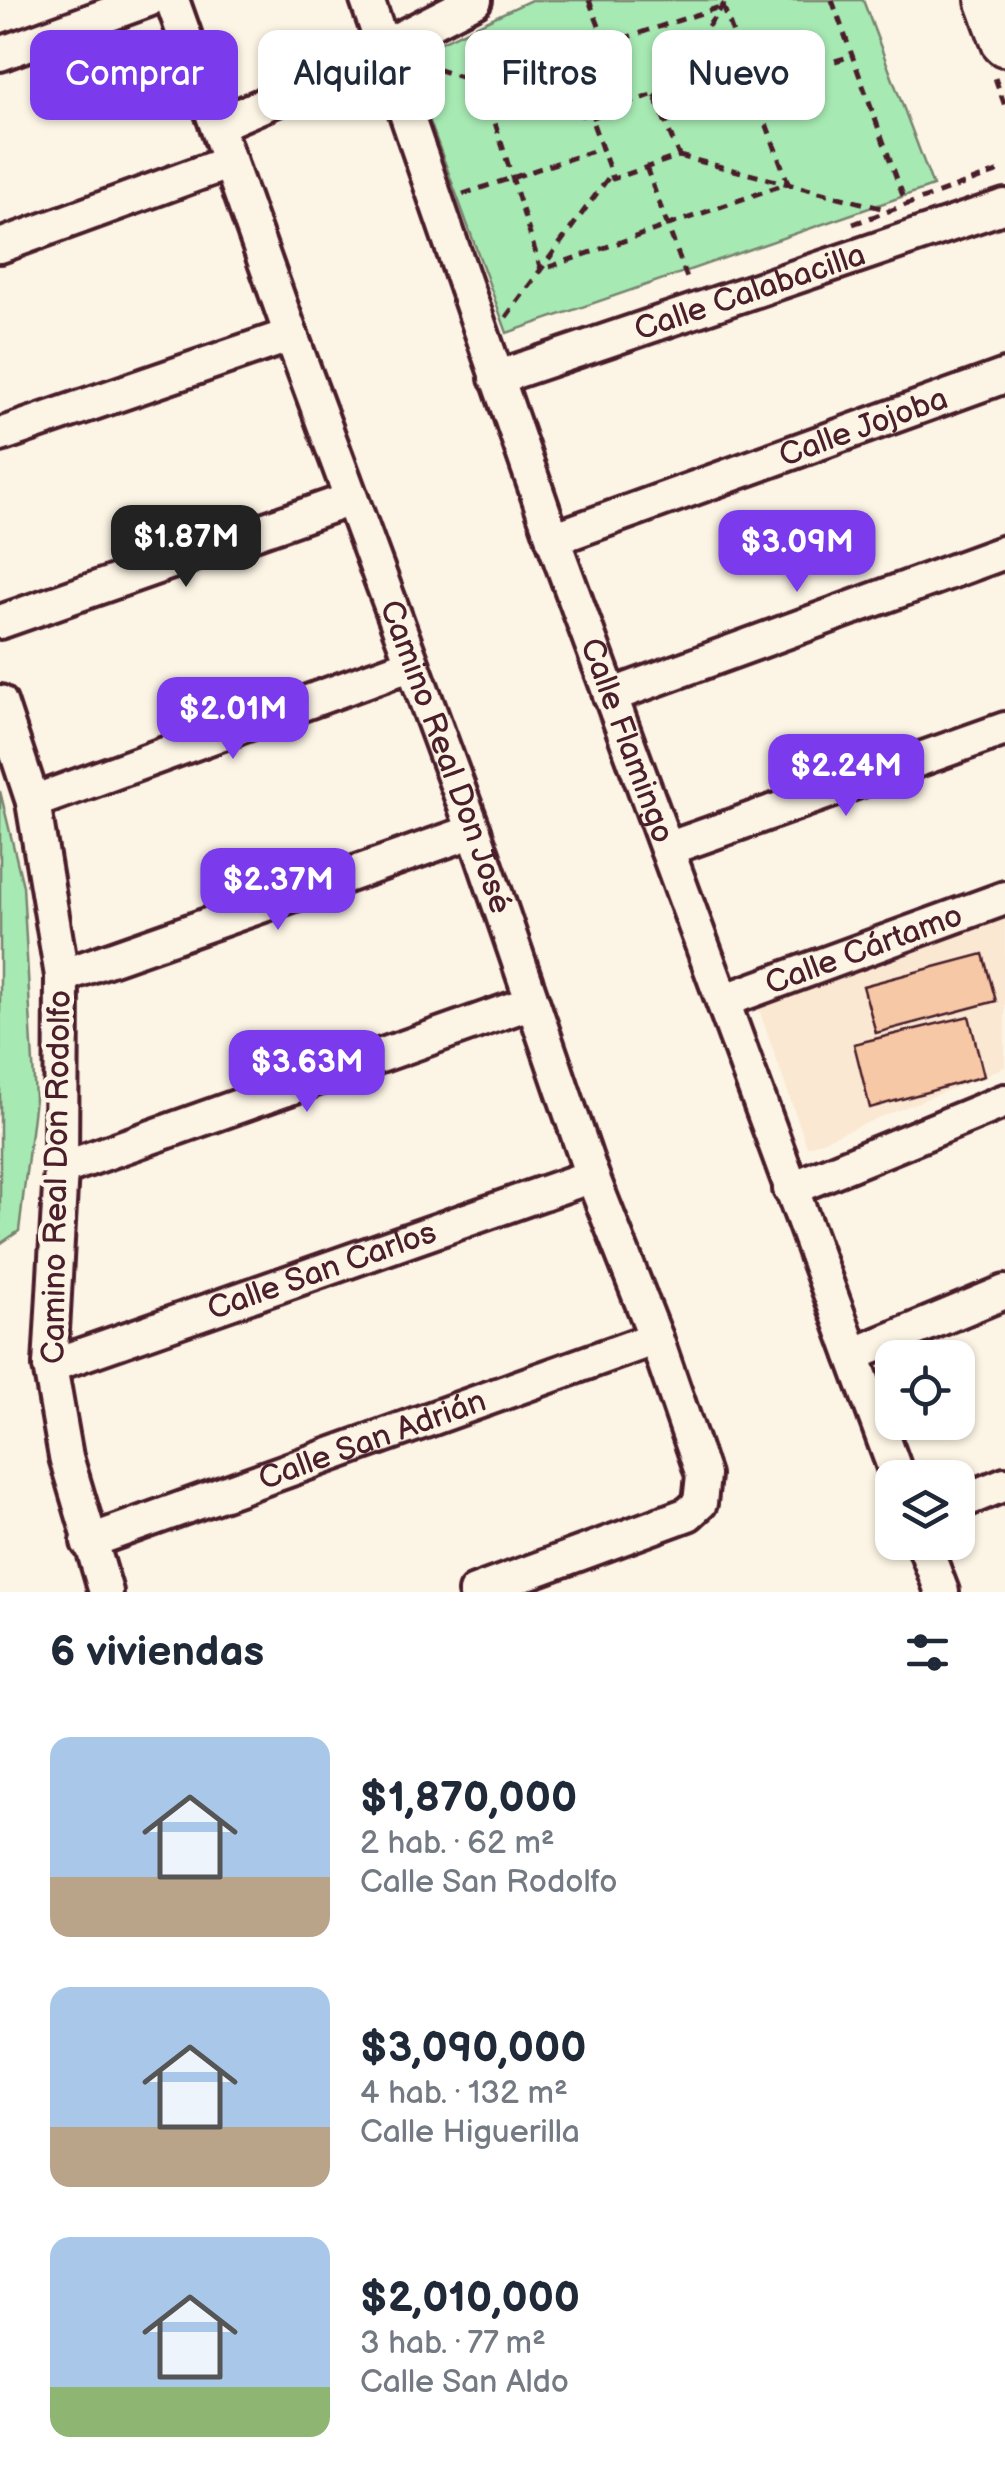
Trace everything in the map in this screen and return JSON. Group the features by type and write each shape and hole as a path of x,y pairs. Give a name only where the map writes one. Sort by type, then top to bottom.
{"street":[{"path":"0,54 148,0"},
{"name":"Camino Real Don José","path":"172,0 474,831 592,1176 656,1338 703,1475 700,1503 688,1514 475,1592"},
{"name":"Calle Flamingo","path":"367,0 378,30"},
{"path":"414,30 475,0"},
{"path":"989,0 1005,43"},
{"path":"218,124 258,107"},
{"name":"Calle Flamingo","path":"409,120 553,539 891,1460"},
{"path":"0,246 230,162"},
{"name":"Calle Calabacilla","path":"496,378 1005,206"},
{"path":"0,435 291,335"},
{"name":"Calle Jojoba","path":"553,539 1005,376"},
{"path":"0,622 351,499"},
{"path":"610,696 1005,552"},
{"path":"34,802 412,664"},
{"name":"Camino Real Don Rodolfo","path":"0,702 34,802 62,976 61,1169 50,1366 66,1458 106,1592"},
{"path":"667,849 1005,729"},
{"path":"62,976 474,831"},
{"name":"Calle Cártamo","path":"723,1001 1005,898"},
{"path":"61,1169 532,1002"},
{"path":"790,1189 1005,1100"},
{"name":"Calle San Carlos","path":"50,1366 592,1176"},
{"path":"853,1354 1005,1292"},
{"name":"Calle San Adrián","path":"88,1542 656,1338"},
{"path":"975,1496 1005,1484"},
{"path":"930,1560 942,1592"}],"path":[{"path":"589,0 600,30"},
{"path":"832,0 906,204"},
{"path":"632,35 725,3"},
{"path":"725,3 734,30"},
{"path":"705,30 725,3"},
{"path":"834,61 852,55"},
{"path":"494,120 540,270"},
{"path":"591,120 613,178 679,156 890,211"},
{"path":"665,120 679,156"},
{"path":"666,123 675,120"},
{"path":"764,120 786,183"},
{"path":"450,198 602,148"},
{"path":"646,167 688,282"},
{"path":"853,224 1005,169"},
{"path":"498,328 612,174"},
{"path":"540,270 786,183"}],"shaded area":[{"path":"1005,914 1005,1067 807,1147 756,1001"}],"green space":[{"path":"531,0 863,0 933,186 507,333 429,120 445,120 445,40 465,31 465,120 632,120 632,30 467,30"},
{"path":"0,791 23,886 35,1099 19,1231 0,1244"}],"building":[{"path":"983,954 996,1001 876,1033 863,986"},
{"path":"969,1016 984,1076 870,1108 854,1044"}]}
